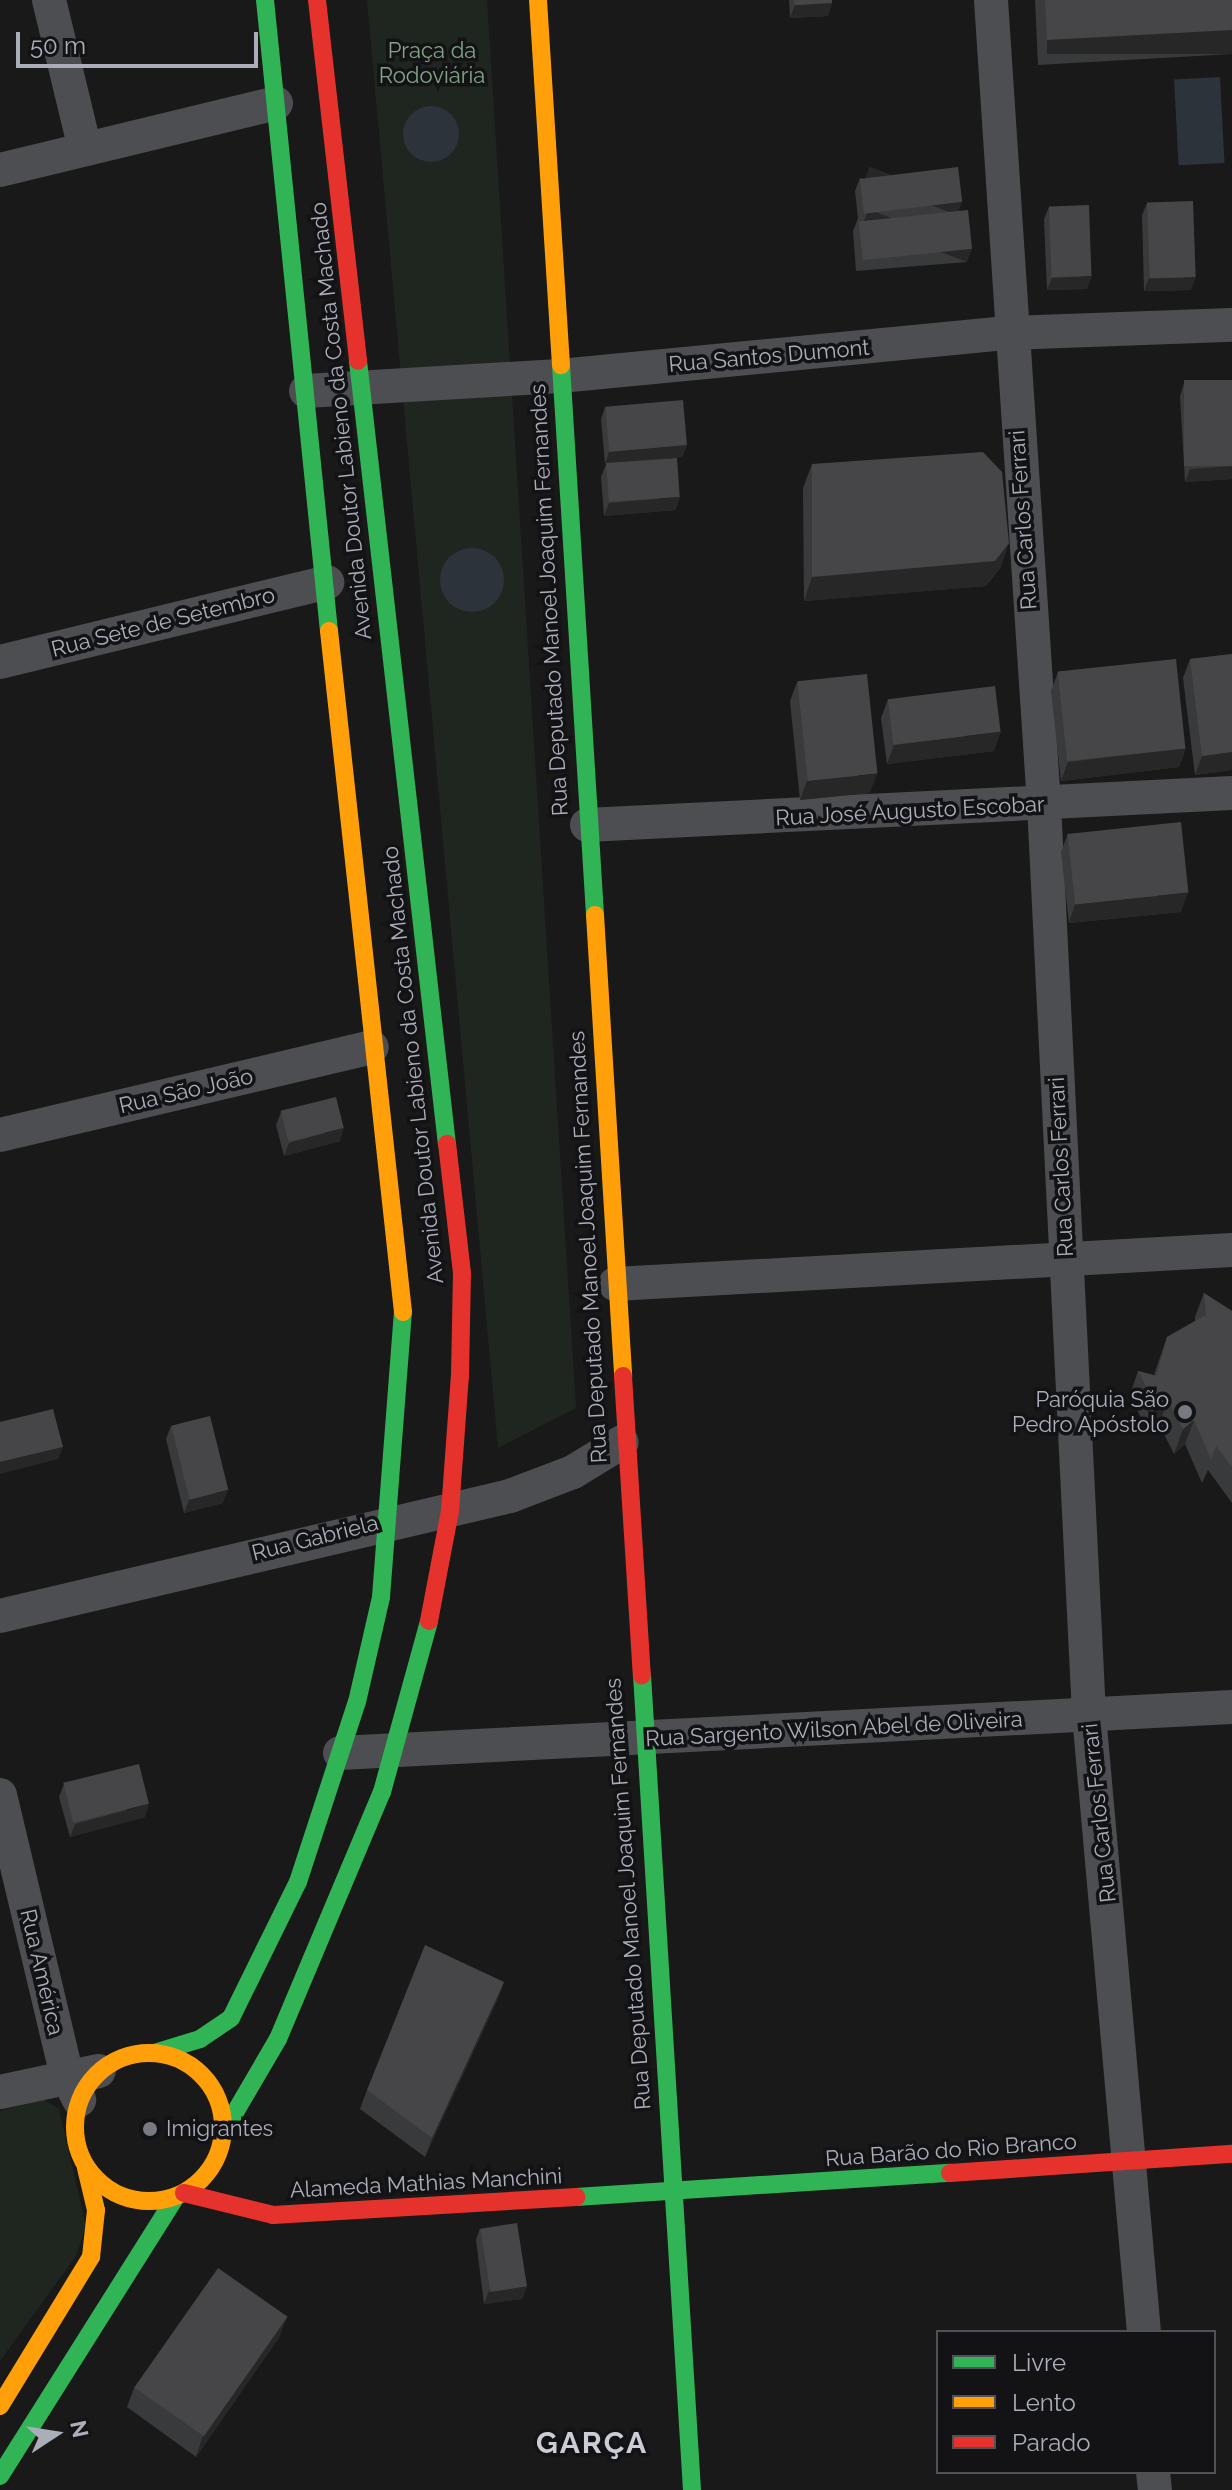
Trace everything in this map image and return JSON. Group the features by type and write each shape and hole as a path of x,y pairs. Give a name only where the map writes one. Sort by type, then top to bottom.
{"main road":[{"name":"Avenida Doutor Labieno da Costa Machado","path":"154,2053 200,2039 231,2018 259,1972 340,1753 381,1597 391,1519 404,1276 372,1047 327,582 265,0"},
{"name":"Avenida Doutor Labieno da Costa Machado","path":"223,2133 278,2039 330,1926 393,1755 450,1511 462,1273 317,0"},
{"name":"Rua Deputado Manoel Joaquim Fernandes","path":"538,0 622,1442 692,2490"},
{"path":"0,2406 91,2257 96,2210 74,2123 82,2082 154,2053 196,2070 212,2088 223,2133 207,2174 180,2195 0,2476"},
{"name":"Rua Barão do Rio Branco","path":"673,2195 1232,2154"},
{"path":"86,2168 126,2198 180,2195"},
{"name":"Alameda Mathias Manchini","path":"180,2195 273,2215 673,2195"}],"street":[{"path":"49,0 85,149"},
{"name":"Rua Carlos Ferrari","path":"991,0 1010,333 1044,804 1089,1715 1133,2160 1144,2330"},
{"path":"0,170 276,103"},
{"name":"Rua Santos Dumont","path":"306,391 560,376 1010,333 1232,325"},
{"name":"Rua Sete de Setembro","path":"0,662 327,582"},
{"name":"Rua José Augusto Escobar","path":"587,825 1232,793"},
{"name":"Rua São João","path":"0,1135 372,1047"},
{"path":"615,1284 1232,1250"},
{"name":"Rua Gabriela","path":"0,1616 391,1519 450,1511 573,1472 622,1442"},
{"name":"Rua Sargento Wilson Abel de Oliveira","path":"340,1753 393,1755 1232,1707"},
{"name":"Rua América","path":"0,1795 82,2082"},
{"path":"0,2092 82,2082"}],"green space":[{"name":"Praça da Rodoviária","path":"367,0 487,0 576,1408 498,1448"},
{"path":"43,2099 59,2109 86,2226 76,2256 0,2361 0,2111"}],"shaded area":[{"path":"1220,77 1225,163 1179,165 1174,79"},
{"path":"431,106 451,114 459,134 451,154 431,162 411,154 403,134 411,114"},
{"path":"472,548 490,554 498,562 504,580 498,598 490,606 472,612 454,606 446,598 440,580 446,562 454,554"}],"building":[{"path":"794,0 832,0 832,3 795,5"},
{"path":"1045,0 1232,0 1232,30 1047,40"},
{"path":"958,167 962,202 864,214 860,179"},
{"path":"1193,201 1196,277 1150,279 1147,203"},
{"path":"1089,205 1091,276 1052,277 1049,206"},
{"path":"968,210 972,249 863,260 859,221"},
{"path":"1184,380 1232,380 1232,466 1184,466"},
{"path":"683,400 687,445 609,452 605,407"},
{"path":"983,452 1002,472 1009,543 995,561 812,577 812,464"},
{"path":"677,458 680,497 609,502 606,463"},
{"path":"1232,654 1232,752 1202,756 1190,659"},
{"path":"1176,659 1185,749 1067,761 1058,671"},
{"path":"867,674 877,773 808,781 797,681"},
{"path":"995,686 1001,732 893,745 888,699"},
{"path":"1181,822 1188,893 1075,905 1068,834"},
{"path":"336,1097 344,1128 288,1142 281,1111"},
{"name":"Paróquia São Pedro Apóstolo","path":"1204,1293 1232,1311 1232,1467 1216,1446 1211,1459 1194,1420 1183,1429 1168,1400 1156,1406 1138,1371 1156,1376 1167,1337 1206,1315"},
{"path":"53,1409 63,1447 0,1462 0,1422"},
{"path":"210,1416 228,1490 190,1499 171,1426"},
{"path":"139,1764 149,1804 73,1823 63,1783"},
{"path":"425,1945 504,1982 432,2138 367,2090"},
{"path":"517,2223 527,2286 490,2292 480,2229"},
{"path":"218,2268 288,2317 204,2436 134,2388"}],"traffic: fast":[{"path":"265,0 329,631"},
{"path":"358,361 447,1144"},
{"path":"561,365 595,915"},
{"path":"154,2053 200,2039 231,2018 298,1882 357,1702 381,1597 403,1312"},
{"path":"223,2133 278,2039 382,1792 429,1621"},
{"path":"642,1675 692,2490"},
{"path":"576,2197 950,2173"},
{"path":"0,2476 176,2196"}],"traffic: slow":[{"path":"538,0 561,365"},
{"path":"329,631 403,1312"},
{"path":"595,915 623,1376"},
{"path":"149,2053 177,2059 201,2075 217,2099 223,2127 217,2155 201,2179 177,2195 149,2201 121,2195 97,2179 81,2155 75,2127 81,2099 97,2075 121,2059 149,2053"},
{"path":"0,2406 91,2257 96,2210 86,2168"}],"traffic: jam":[{"path":"317,0 358,361"},
{"path":"429,1621 450,1511 460,1376 462,1273 447,1144"},
{"path":"623,1376 642,1675"},
{"path":"950,2173 1232,2154"},
{"path":"184,2193 273,2215 576,2197"}],"place":[{"name":"Paróquia São Pedro Apóstolo","path":"1185,1412"},
{"name":"Imigrantes","path":"150,2129"}],"district":[{"name":"GARÇA","path":"592,2443"}]}
